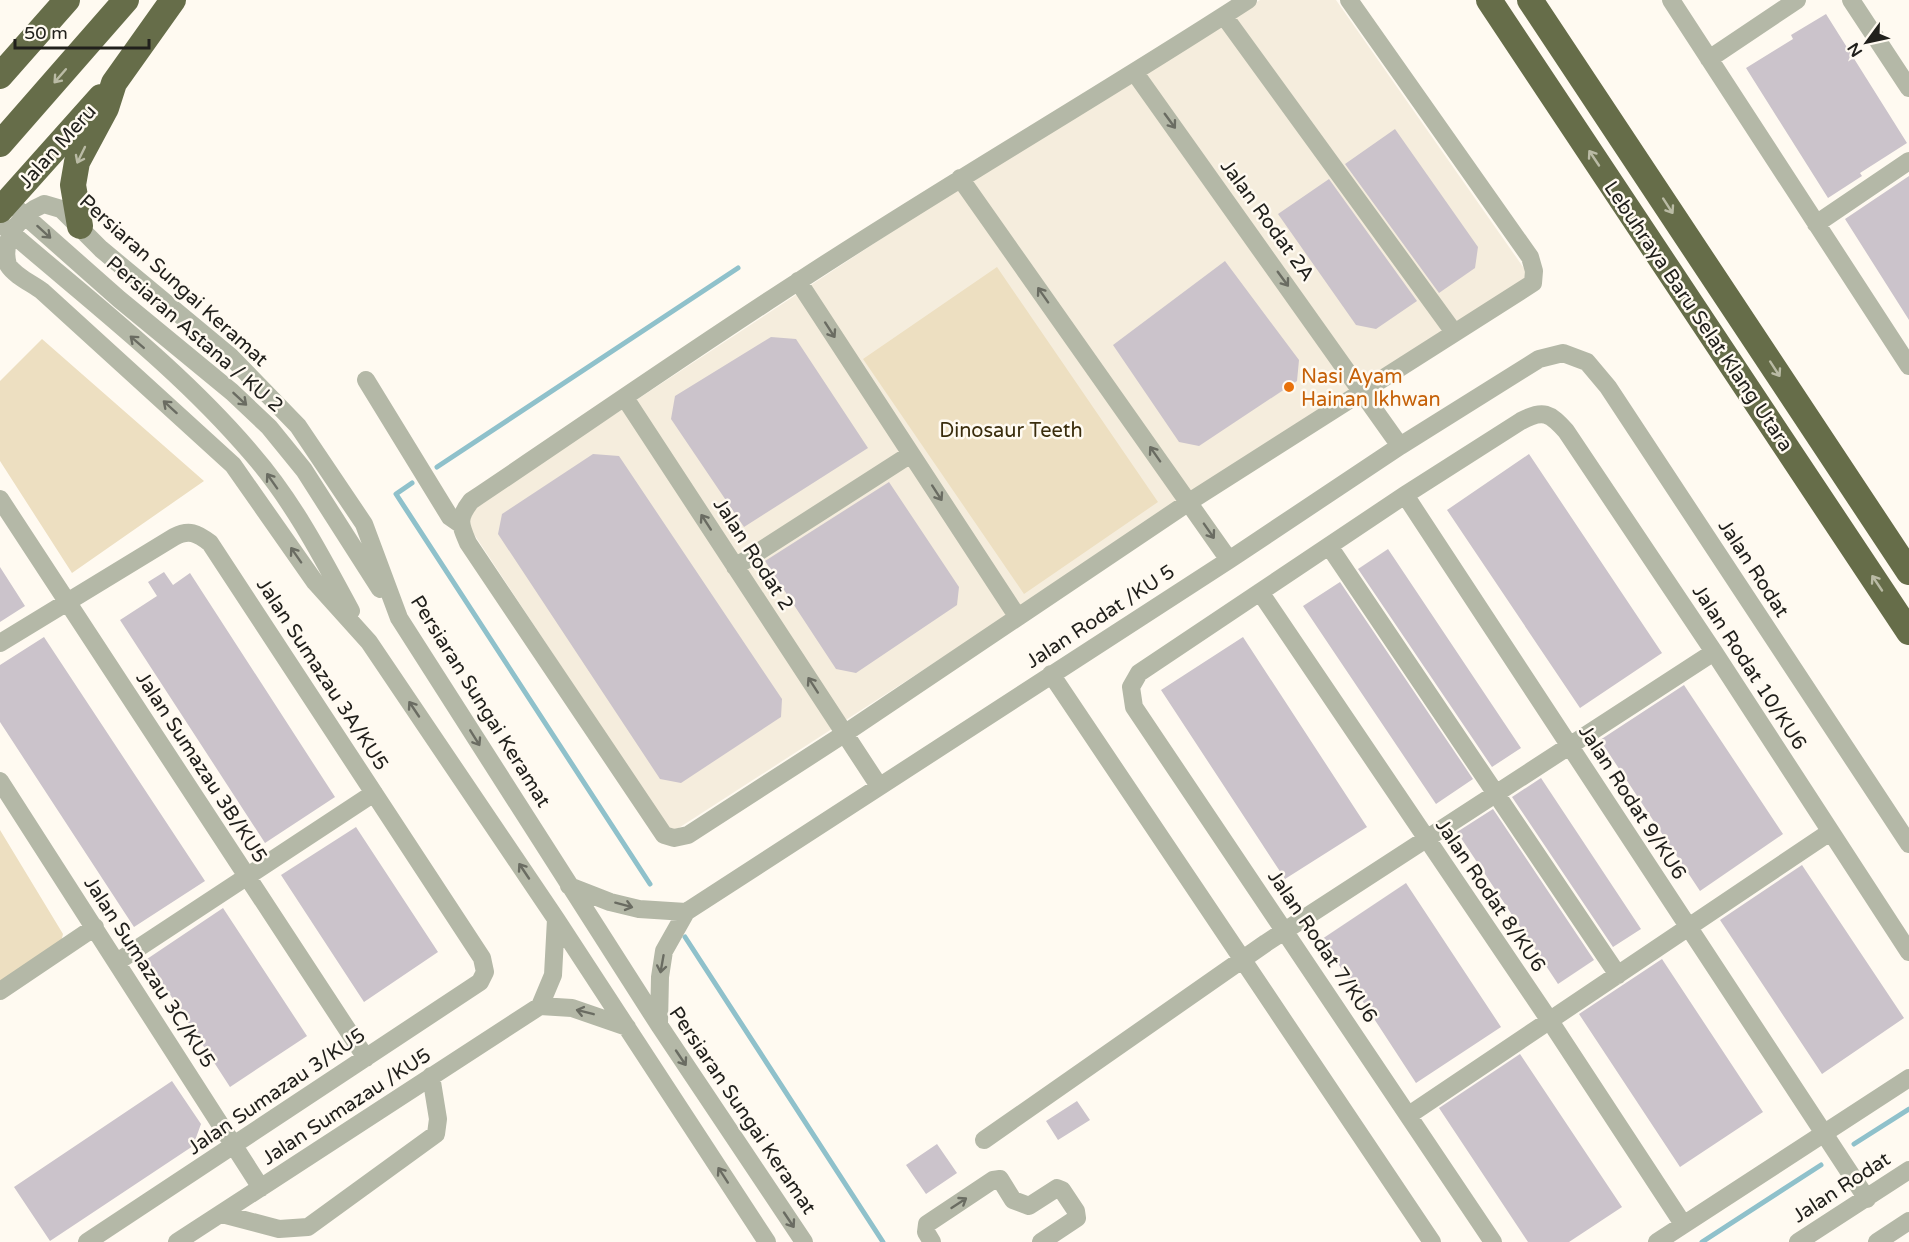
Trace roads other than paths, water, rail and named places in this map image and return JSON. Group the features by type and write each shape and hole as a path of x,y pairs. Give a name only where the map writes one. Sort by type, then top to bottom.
{"highway":[{"path":"0,76 9,59 67,0"},
{"path":"0,144 126,0"},
{"path":"80,226 73,185 77,162 106,108 114,83 173,0"},
{"name":"Lebuhraya Baru Selat Klang Utara","path":"1530,0 1909,572"},
{"path":"1541,0 1646,172"},
{"name":"Lebuhraya Baru Selat Klang Utara","path":"1492,6 1909,632"},
{"name":"Jalan Meru","path":"0,210 114,83"}],"street":[{"path":"460,524 463,511 471,501 798,281 960,178 1136,73 1248,0"},
{"path":"366,380 450,517 460,524 468,543 664,835 674,838 688,835 844,734 1189,502 1364,392 1453,331 1533,283 1534,264 1349,0"},
{"path":"1671,0 1909,366"},
{"path":"1709,59 1797,0"},
{"path":"1851,0 1909,88"},
{"path":"1224,16 1453,331"},
{"name":"Jalan Rodat 2A","path":"1136,73 1364,392 1400,446"},
{"path":"1816,224 1909,161"},
{"path":"960,178 1229,560"},
{"name":"Persiaran Astana / KU 2","path":"0,194 119,300 232,392 269,427 304,470 399,618"},
{"name":"Persiaran Sungai Keramat","path":"767,1242 556,919 366,639 315,582 233,465 42,291 17,274 7,264 3,245 13,225 32,208 44,204 54,205 80,226 101,249 231,357 298,426 364,524 399,618 659,1025 804,1242"},
{"path":"0,223 207,403 254,456 312,539 366,639"},
{"path":"798,281 1017,616"},
{"name":"Jalan Rodat","path":"1539,359 1563,353 1587,362 1608,387 1909,843"},
{"name":"Jalan Rodat /KU 5","path":"686,912 1229,560 1400,446 1539,359"},
{"name":"Jalan Rodat 2","path":"625,398 879,786"},
{"name":"Jalan Rodat 10/KU6","path":"1405,495 1535,413 1545,414 1556,420 1566,431 1714,652 1909,952"},
{"path":"735,567 911,454"},
{"path":"1260,592 1405,495"},
{"name":"Jalan Rodat 9/KU6","path":"1405,495 1867,1198"},
{"name":"Jalan Sumazau 3B/KU5","path":"0,499 366,1058"},
{"name":"Jalan Sumazau 3A/KU5","path":"0,643 174,537 185,531 198,534 210,543 374,793 482,958 485,972"},
{"path":"1329,546 1618,975"},
{"name":"Jalan Rodat 7/KU6","path":"1260,592 1139,673 1131,687 1134,707 1286,930 1493,1242"},
{"name":"Jalan Rodat 8/KU6","path":"1260,592 1550,1021 1683,1224"},
{"path":"984,1140 1286,930 1714,652"},
{"path":"1051,674 1431,1242"},
{"name":"Jalan Sumazau 3C/KU5","path":"0,781 236,1145 261,1188"},
{"path":"117,962 374,793"},
{"path":"1409,1115 1830,832"},
{"path":"569,885 610,902 639,909 686,912 664,951 660,977 659,1025"},
{"path":"556,919 554,975 540,1006 572,1008 627,1027"},
{"path":"0,991 94,927"},
{"name":"Jalan Sumazau 3/KU5","path":"87,1242 480,982 485,972"},
{"name":"Jalan Sumazau /KU5","path":"177,1242 540,1006"},
{"path":"222,1214 279,1229 308,1227 436,1134 438,1119 431,1076"},
{"path":"1657,1242 1909,1078"},
{"name":"Jalan Rodat","path":"1798,1242 1909,1170"},
{"path":"932,1242 926,1232 927,1224 993,1180 1000,1179 1013,1200 1029,1206 1057,1188 1062,1190 1076,1211 1077,1218 1041,1242"},
{"path":"1877,1242 1909,1221"}],"waterway":[{"path":"437,467 738,268"},
{"path":"412,483 396,494 650,884"},
{"path":"685,937 883,1242"},
{"path":"1854,1144 1909,1109"},
{"path":"1702,1242 1821,1165"}],"place":[{"name":"Nasi Ayam Hainan Ikhwan","path":"1289,387"}],"park label":[{"name":"Dinosaur Teeth","path":"1011,430"}]}
